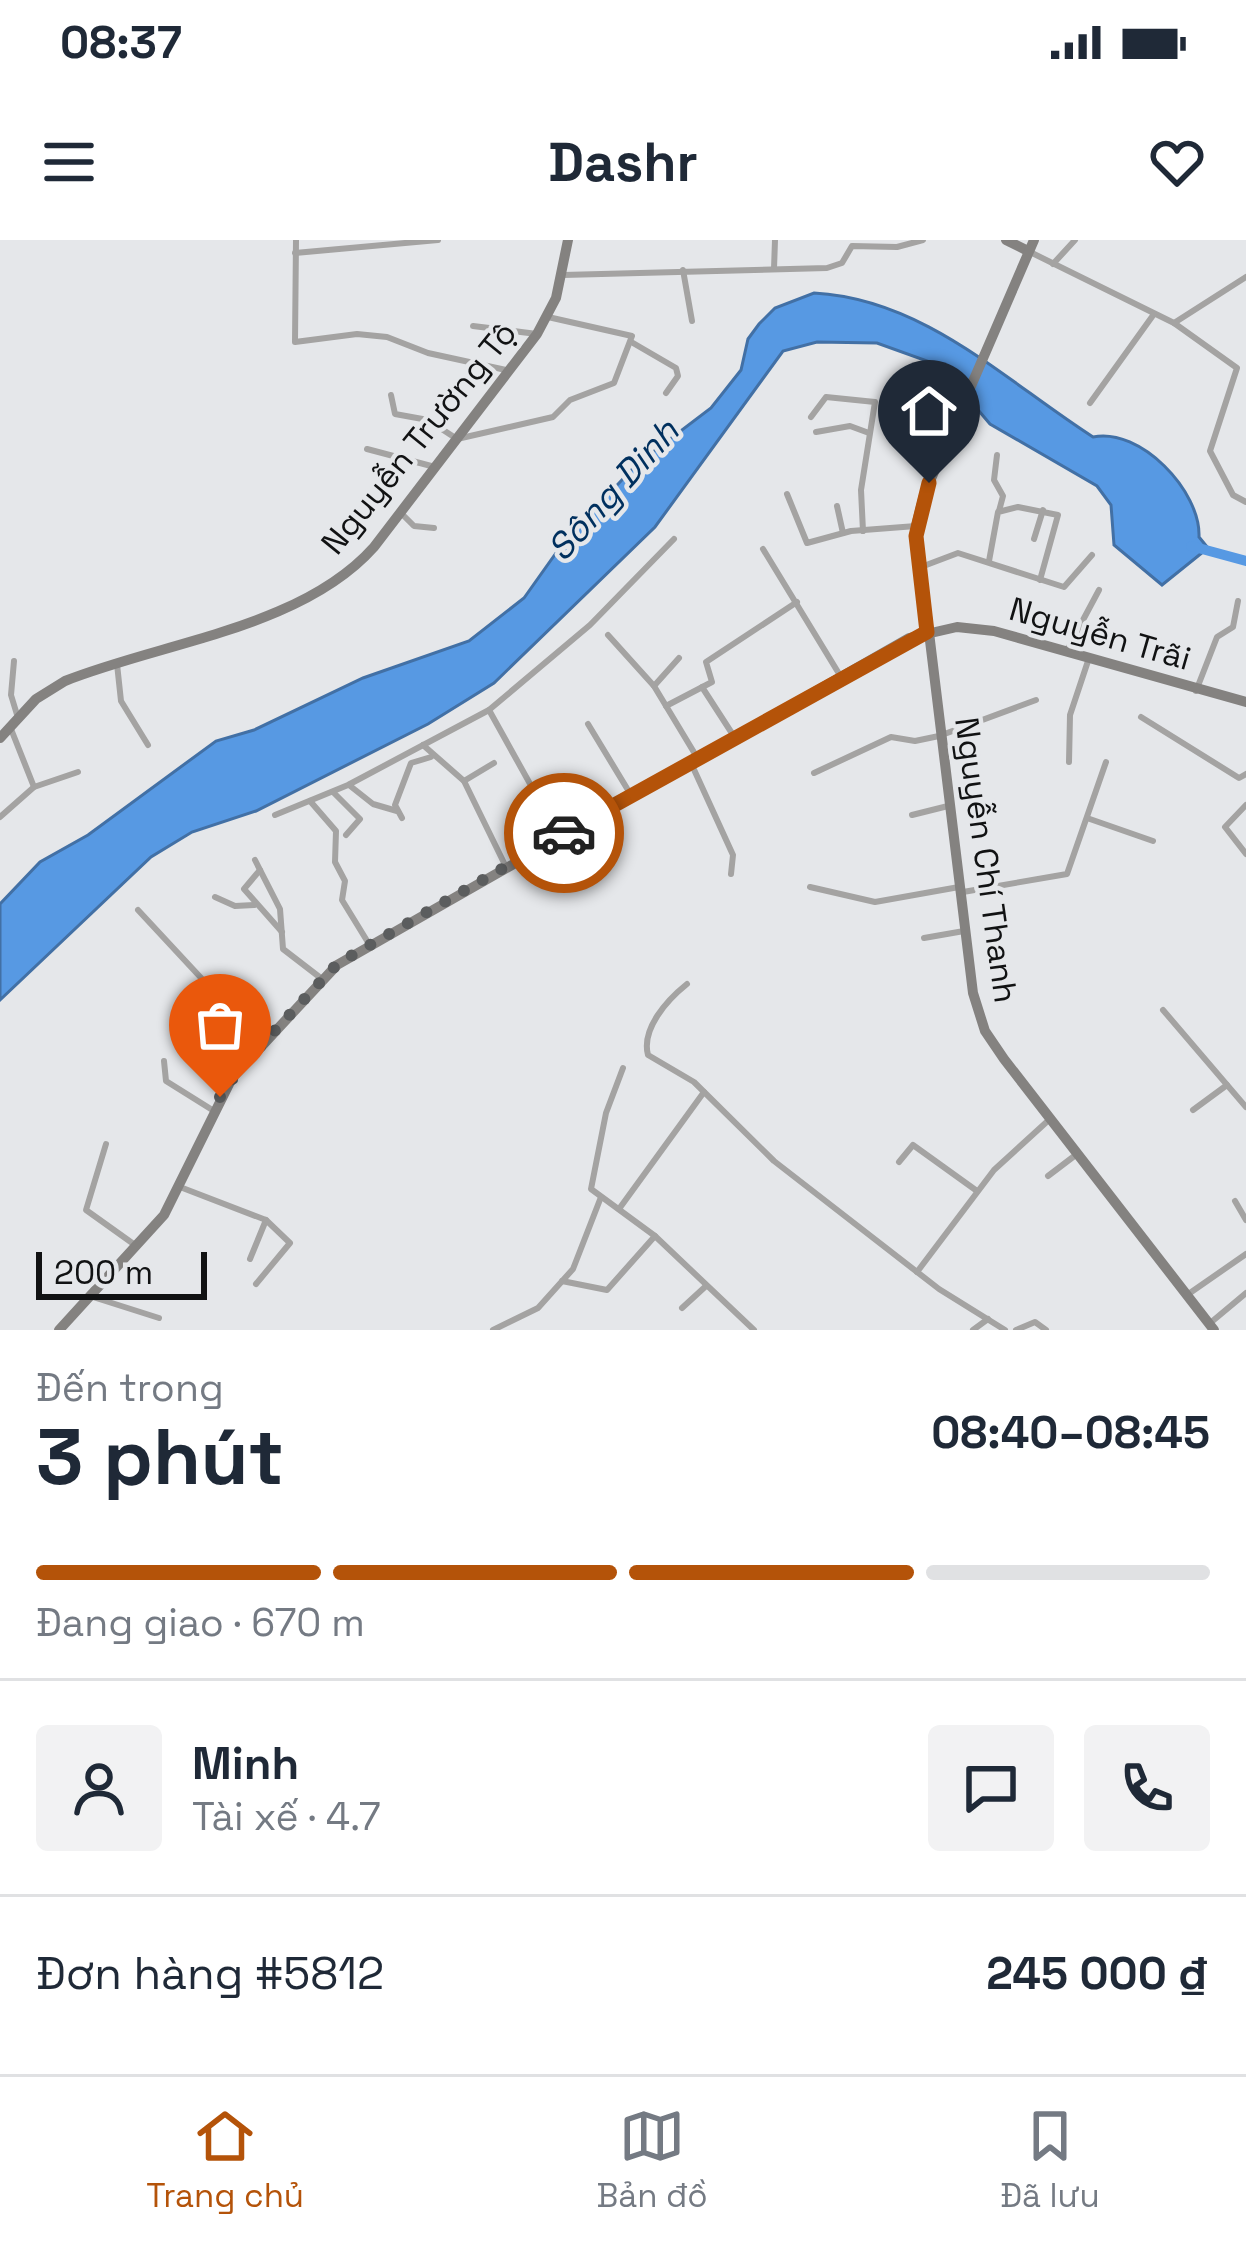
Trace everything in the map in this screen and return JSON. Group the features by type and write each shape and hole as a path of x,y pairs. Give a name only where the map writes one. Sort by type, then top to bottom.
{"main road":[{"name":"Nguyễn Trường Tộ","path":"0,738 58,684 324,592 367,556 537,334 563,275 568,240"},
{"path":"1006,240 1031,246"},
{"name":"Nguyễn Chí Thanh","path":"1031,246 1021,283 935,469 916,526 973,993 985,1031 1211,1327"},
{"name":"Nguyễn Trãi","path":"59,1330 138,1247 180,1187 232,1078 322,980 369,944 841,677 927,632 974,628 1066,650 1245,705"}],"street":[{"path":"296,240 295,342 358,334 387,337 428,353 510,372"},
{"path":"296,253 438,240"},
{"path":"774,268 775,240"},
{"path":"563,275 836,267 846,243 897,247 923,240"},
{"path":"1052,265 1075,240"},
{"path":"1031,246 1052,265 1174,323 1238,370 1210,451 1233,495 1246,502"},
{"path":"683,270 692,321"},
{"path":"1174,323 1244,281"},
{"path":"1090,403 1154,314"},
{"path":"548,316 625,332 633,343 676,368 678,376 666,393"},
{"path":"473,326 537,334"},
{"path":"391,395 395,414 428,420 457,439 553,417 570,400 607,388 616,381 633,343"},
{"path":"811,417 826,397 872,400 860,500 863,531"},
{"path":"816,432 850,426 868,433"},
{"path":"367,449 435,466"},
{"path":"989,562 1002,493 994,480 998,455"},
{"path":"788,494 807,543"},
{"path":"837,506 843,533"},
{"path":"999,512 1016,507 1043,510 1060,518 1040,580"},
{"path":"1034,539 1043,510"},
{"path":"401,513 415,526 434,529"},
{"path":"798,547 843,533 916,526"},
{"path":"275,815 348,785 489,710 590,625 674,539"},
{"path":"763,550 841,677"},
{"path":"919,568 953,554 1066,586 1092,555"},
{"path":"1066,650 1099,590"},
{"path":"1196,691 1217,637 1233,626 1238,601"},
{"path":"666,706 713,679 706,662 796,602"},
{"path":"608,635 654,686 695,761 733,855 731,874"},
{"path":"654,686 679,658"},
{"path":"1069,762 1070,716 1089,658"},
{"path":"14,661 14,722 34,787"},
{"path":"116,664 121,701 148,745"},
{"path":"702,687 735,737"},
{"path":"814,773 891,737 915,741 940,736 1036,700"},
{"path":"489,710 559,836"},
{"path":"1141,717 1214,759 1229,774 1239,778 1246,773"},
{"path":"587,724 632,795"},
{"path":"423,745 431,757 464,781 506,866"},
{"path":"348,785 373,804 399,814 408,766 431,757"},
{"path":"810,887 875,902 1065,876 1106,762"},
{"path":"464,781 494,764"},
{"path":"0,818 34,787 78,772"},
{"path":"332,792 360,819 346,835"},
{"path":"310,800 336,831 335,862 345,881 342,900 369,944"},
{"path":"1246,805 1225,826 1246,854"},
{"path":"912,814 948,806"},
{"path":"1087,818 1153,841"},
{"path":"255,860 280,909 283,950 322,980"},
{"path":"260,870 244,886 254,905 282,932"},
{"path":"215,897 236,906 254,905"},
{"path":"138,910 203,980 201,1007 266,1040"},
{"path":"924,938 964,931"},
{"path":"687,984 661,1004 645,1050 704,1092 774,1161 917,1272 1005,1330"},
{"path":"1163,1010 1246,1107"},
{"path":"164,1061 166,1081 214,1111"},
{"path":"623,1068 591,1189 655,1236 754,1330"},
{"path":"1193,1110 1227,1085"},
{"path":"619,1209 704,1092"},
{"path":"917,1272 977,1191 1051,1118"},
{"path":"106,1144 86,1210 138,1247"},
{"path":"898,1162 913,1145 977,1191"},
{"path":"1048,1176 1077,1154"},
{"path":"180,1187 266,1220 290,1243 256,1284"},
{"path":"493,1330 538,1308 562,1281 577,1262 601,1197"},
{"path":"1235,1202 1246,1220"},
{"path":"250,1259 266,1220"},
{"path":"562,1281 607,1290 655,1236"},
{"path":"1187,1295 1246,1254"},
{"path":"682,1308 706,1286"},
{"path":"1211,1327 1246,1293"},
{"path":"94,1297 159,1318"},
{"path":"974,1330 988,1318"},
{"path":"1016,1330 1035,1322 1046,1330"}],"water":[{"path":"814,293 854,299 927,326 1093,437 1130,442 1148,452 1179,483 1197,519 1199,537 1208,548 1162,585 1114,545 1111,505 1097,486 990,424 941,366 877,343 817,342 783,351 655,527 494,683 428,724 256,811 192,832 151,857 0,1000 0,904 40,862 88,835 216,741 254,730 363,678 469,641 524,598 566,539 637,464 711,408 741,370 748,339 759,324 775,308"}],"waterway":[{"name":"Sông Dinh","path":"1191,546 1246,561"}],"way so far":[{"path":"220,1097 239,1069 337,964 564,833"}],"route":[{"path":"564,833 927,632 916,536 918,511 929,483"}]}
